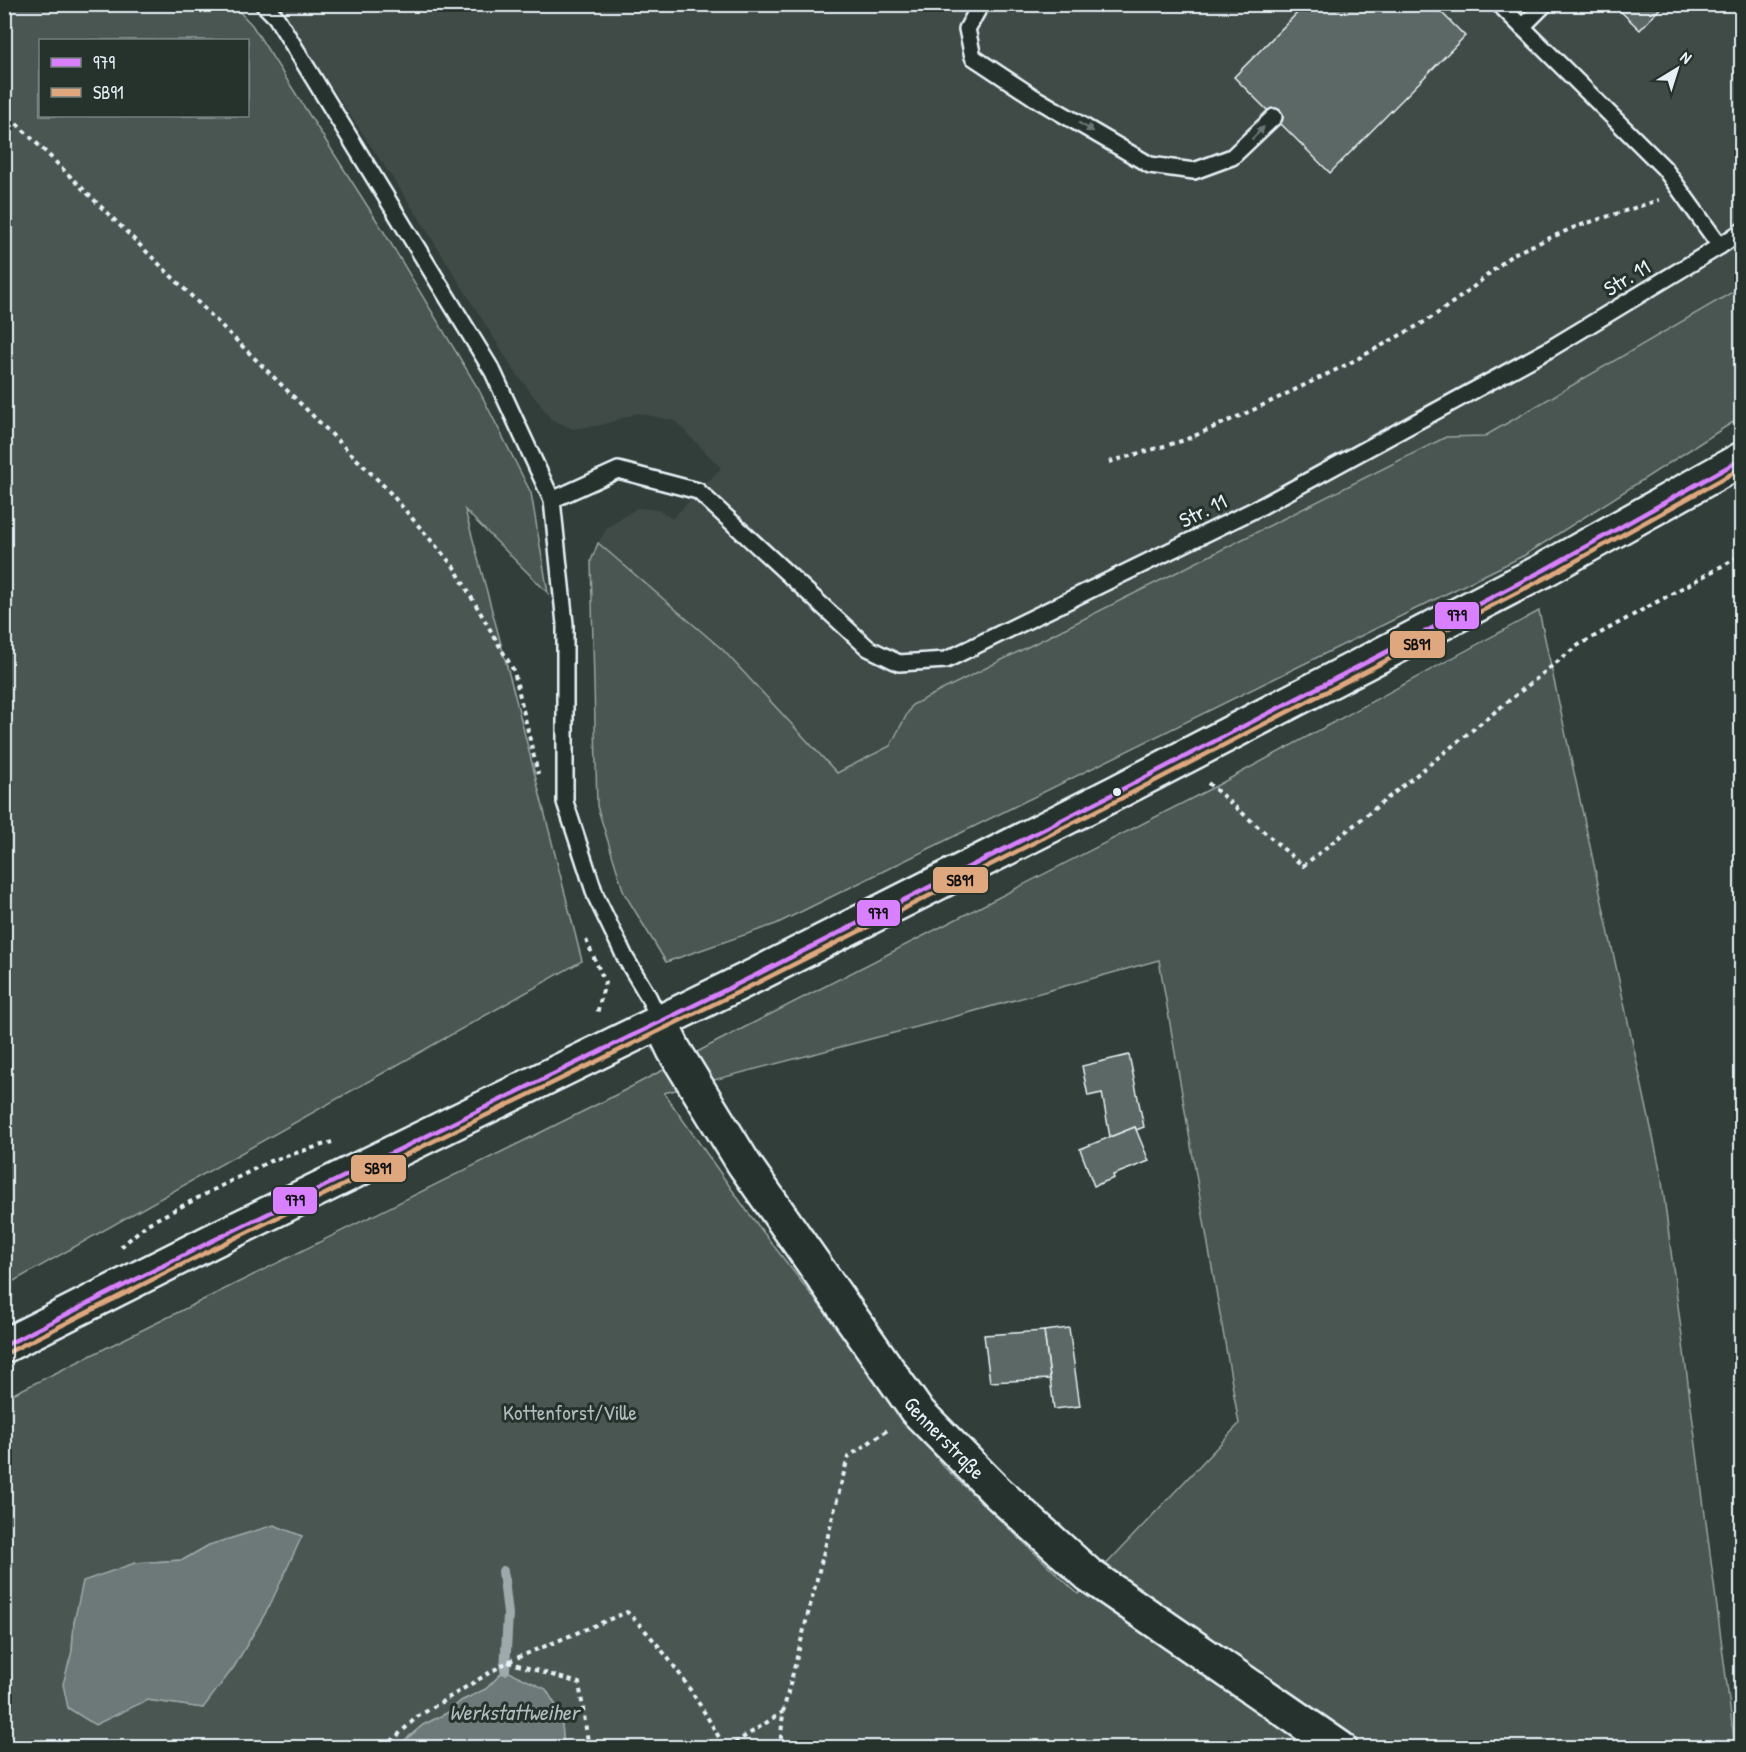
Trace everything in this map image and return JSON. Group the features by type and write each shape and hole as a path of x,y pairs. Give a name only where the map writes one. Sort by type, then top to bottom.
{"main road":[{"path":"4,1346 660,1021 1189,755 1544,570 1742,459"},
{"name":"Gennerstraße","path":"660,1021 674,1050 744,1164 916,1410 998,1493 1089,1575 1340,1748"}],"lane":[{"path":"263,4 276,17 492,372 552,500 565,624 565,802 596,897 660,1021"},
{"path":"981,4 968,29 973,57 1035,98 1150,165 1194,171 1232,157 1274,117"},
{"path":"1499,4 1664,168 1720,246"},
{"path":"1522,27 1545,4"},
{"name":"Str. 11","path":"552,500 618,470 698,491 868,648 899,663 946,660 1262,506 1548,350 1742,231"}],"path":[{"path":"4,111 386,488 454,567 514,670 539,778"},
{"path":"1109,462 1185,440 1348,364 1428,320 1514,254 1575,227 1683,193"},
{"path":"1189,755 1209,784 1303,866 1577,646 1742,555"},
{"path":"584,932 605,982 596,1021"},
{"path":"780,1748 783,1712 848,1457 916,1410"},
{"path":"384,1748 417,1716 507,1662 627,1612 650,1634 694,1693 726,1748 783,1712"},
{"path":"507,1662 579,1683 589,1748"}],"shaded area":[{"path":"276,5 1741,5 1741,287 1485,436 1446,437 912,705 890,746 836,773 723,650 598,543 607,528 637,508 659,510 672,519 721,468 675,421 638,413 602,425 573,429 551,419 513,369 416,213"}],"green space":[{"path":"4,5 233,5 252,25 384,232 479,390 531,493 548,593 465,510 582,961 5,1286"},
{"path":"1741,287 1741,417 1525,555 776,924 666,962 624,893 597,806 591,561 598,543 723,650 837,773 890,746 912,705 1446,437 1485,436"},
{"name":"Kottenforst/Ville","path":"1539,611 1661,1174 1735,1747 564,1747 561,1714 505,1670 486,1689 461,1701 447,1713 423,1725 397,1747 5,1748 5,1398 608,1099 1216,786","holes":["1159,960 1239,1424 1078,1594 943,1466 747,1211 664,1093 928,1024","209,1545 203,1708 147,1700 125,1710 72,1651 74,1622 135,1563 183,1560"]}],"water":[{"path":"274,1525 302,1536 269,1607 234,1667 203,1708 147,1700 95,1725 68,1708 63,1684 72,1651 74,1622 83,1581 135,1563 183,1560 209,1545"},
{"name":"Werkstattweiher","path":"505,1670 546,1689 561,1714 564,1747 397,1747 423,1725 447,1713 461,1701 486,1689"}],"building":[{"path":"1306,4 1433,4 1465,36 1330,173 1234,77"},
{"path":"1613,4 1664,4 1640,30"},
{"path":"1129,1055 1144,1127 1136,1130 1135,1127 1110,1137 1102,1093 1088,1096 1082,1066"},
{"path":"1135,1127 1149,1161 1113,1175 1114,1178 1094,1186 1080,1149"},
{"path":"1069,1328 1080,1406 1054,1409 1044,1331"},
{"path":"1044,1331 1050,1379 990,1382 984,1335"}],"waterway":[{"path":"503,1571 508,1614 505,1670"}],"transit line":[{"name":"979","path":"4,1346 212,1241 756,975 1117,792 1544,570 1742,459"},
{"name":"SB91","path":"7,1353 215,1248 759,982 1120,799 1547,577 1742,468"}]}
